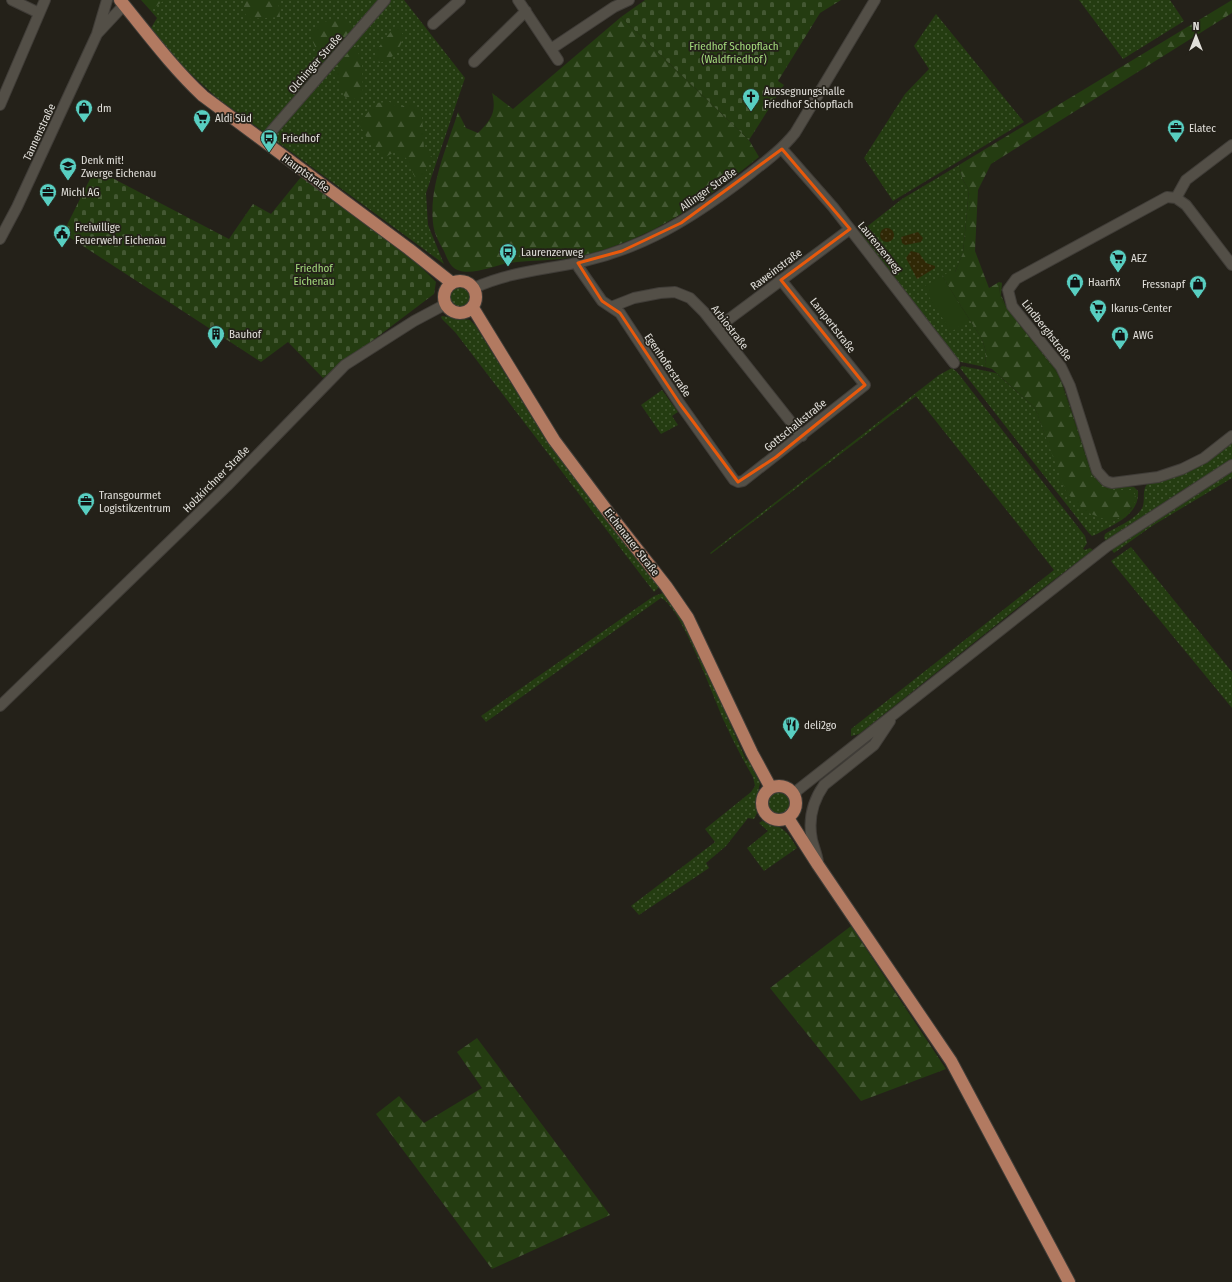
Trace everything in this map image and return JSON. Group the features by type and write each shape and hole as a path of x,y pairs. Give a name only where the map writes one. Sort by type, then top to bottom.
{"main road":[{"name":"Hauptstraße","path":"122,3 179,74 203,96 414,253 452,284"},
{"path":"462,282 474,288 477,299 473,308 466,313 456,313 446,304 445,291 452,284 462,282"},
{"name":"Eichenauer Straße","path":"473,308 554,440 666,586 688,618 752,753 771,788"},
{"path":"781,786 790,789 794,793 796,807 788,818 777,820 771,818 764,811 763,798 771,788 781,786"},
{"path":"788,818 818,865 951,1061 1069,1282"}],"street":[{"path":"12,0 39,13"},
{"path":"0,105 45,0"},
{"name":"Tannenstraße","path":"0,239 17,207 97,34 107,0"},
{"name":"Olchinger Straße","path":"263,141 385,0"},
{"path":"433,24 460,0"},
{"path":"518,0 558,60"},
{"path":"551,49 614,7 629,0"},
{"name":"Allinger Straße","path":"474,288 510,274 578,263 622,250 681,223 714,201 782,149 806,117 875,0"},
{"name":"Tannenstraße","path":"97,34 122,3"},
{"path":"474,62 526,11"},
{"path":"1232,145 1186,180 1176,198 1186,205 1232,265"},
{"name":"Laurenzerweg","path":"782,149 850,229 954,363"},
{"name":"Lindberghstraße","path":"1176,198 1162,198 1016,278 1010,285 1008,296 1012,306 1061,367 1070,386 1097,471 1106,481 1118,484 1170,474 1204,458 1232,436"},
{"name":"Raweinstraße","path":"717,328 850,229"},
{"name":"Egenhoferstraße","path":"578,263 579,268 602,301 620,313 683,409 734,480 738,482"},
{"name":"Lampertstraße","path":"781,280 865,385"},
{"name":"Arbiostraße","path":"611,307 634,298 660,293 675,292 690,298 717,328 802,436"},
{"name":"Holzkirchner Straße","path":"0,706 227,486 345,365 414,321 446,304"},
{"name":"Gottschalkstraße","path":"738,482 743,481 802,436 865,385"},
{"path":"794,793 1106,547 1232,465"},
{"path":"818,865 810,823 818,794 824,785 874,745 894,714"}],"highlighted area":[{"path":"782,149 850,229 781,280 865,385 776,457 738,482 680,404 620,313 602,301 578,263 622,251 681,223"}],"green space":[{"path":"141,0 165,0 150,10"},
{"path":"158,0 404,0 465,78 426,193 428,225 444,264 216,97 179,63 151,28 157,18 150,10"},
{"path":"278,0 280,17 249,19 243,11 245,1"},
{"name":"Friedhof Schopflach (Waldfriedhof)","path":"645,0 841,0 820,13 778,81 784,85 749,140 621,17"},
{"path":"1079,0 1170,0 1184,21 1123,59"},
{"path":"1232,0 1232,13 991,164 978,190 975,251 989,288 999,282 1000,294 1003,303 1059,376 1092,476 1108,490 1131,490 1135,495 1136,500 1130,509 1112,522 1086,512 1066,492 1035,408 992,369 985,367 986,352 982,339 942,276 949,272 955,272 963,253 969,190 963,180 959,165"},
{"path":"936,14 1024,122 893,201 864,158 905,94 929,69 914,46"},
{"path":"621,17 749,140 759,157 697,204 676,217 655,229 608,248 572,258 508,263 478,271 470,272 456,269 449,262 436,234 433,223 432,209 436,181 458,112 466,128 478,133 492,115 494,105 492,93 513,109"},
{"path":"345,18 354,28 326,60 319,56 309,33 322,22"},
{"path":"396,25 404,36 400,45 392,57 379,63 375,59 375,52"},
{"path":"355,45 362,62 363,96 351,100 344,96 334,68"},
{"path":"390,102 399,108 411,102 422,117 424,149 432,157 419,186 406,158 395,152 385,157 371,145 359,124 375,103"},
{"path":"959,165 963,180 969,190 963,253 955,272 942,276 982,339 986,352 985,367 956,361 887,267 859,233 902,199"},
{"name":"Friedhof Eichenau","path":"95,169 229,239 253,204 271,214 301,177 405,251 436,282 434,294 323,378 288,342 261,362 63,233"},
{"path":"942,276 969,320 951,332 923,287"},
{"path":"999,282 1002,283 1001,295 1005,304 1059,374 1092,472 1102,483 1110,487 1134,487 1138,491 1138,499 1135,506 1125,518 1092,536 960,368 962,366 996,373 1035,408 1051,450 1112,522 1132,508 1123,490 1108,490 1092,476 1059,376 1003,303 1000,294"},
{"path":"460,284 469,288 473,297 469,306 460,310 451,306 447,297 451,288"},
{"path":"442,316 470,320 475,325 540,430 660,586 654,592 455,332 442,319"},
{"path":"952,368 957,372 1085,536 1087,543 1083,549 1085,550 1090,548 1093,550 859,734 851,736 851,729 1054,570 916,396 711,554 710,553 939,375"},
{"path":"662,390 678,412 672,416 678,425 661,434 641,405"},
{"path":"1232,442 1232,461 1181,491 1106,541 1104,538 1105,534 1132,519 1140,511 1143,506 1147,484 1186,473 1216,455"},
{"path":"1232,471 1232,478 1152,526 1114,553 1111,549"},
{"path":"1131,547 1232,672 1232,708 1111,561"},
{"path":"663,593 667,595 691,634 746,760 748,759 760,783 757,797 757,813 754,819 748,818 726,846 706,863 709,868 639,915 631,906 715,842 705,829 751,792 755,786 753,777 728,730 687,635 669,605 661,598 486,722 481,716 654,596"},
{"path":"779,790 789,793 792,803 789,813 779,816 769,813 766,803 769,793"},
{"path":"762,821 779,827 787,833 797,848 764,871 747,848 768,831 759,823"},
{"path":"851,926 946,1069 861,1101 770,988"},
{"path":"477,1038 610,1215 492,1269 376,1114 399,1096 424,1123 482,1088 457,1052"}],"sand":[{"path":"887,228 892,230 894,235 892,240 887,242 882,240 880,235 882,230"},
{"path":"918,232 923,238 921,242 905,245 902,243 901,237"},
{"path":"911,251 919,253 926,263 935,266 935,268 917,279 906,258"}],"place":[{"name":"Aussegnungshalle Friedhof Schopflach","path":"751,112"},
{"name":"dm","path":"84,123"},
{"name":"Aldi Süd","path":"202,133"},
{"name":"Elatec","path":"1176,143"},
{"name":"Friedhof","path":"269,153"},
{"name":"Denk mit! Zwerge Eichenau","path":"68,181"},
{"name":"Michl AG","path":"48,207"},
{"name":"Freiwillige Feuerwehr Eichenau","path":"62,248"},
{"name":"Laurenzerweg","path":"508,267"},
{"name":"AEZ","path":"1118,273"},
{"name":"HaarfiX","path":"1075,297"},
{"name":"Fressnapf","path":"1198,299"},
{"name":"Ikarus-Center","path":"1098,323"},
{"name":"Bauhof","path":"216,349"},
{"name":"AWG","path":"1120,350"},
{"name":"Transgourmet Logistikzentrum","path":"86,516"},
{"name":"deli2go","path":"791,740"}]}
